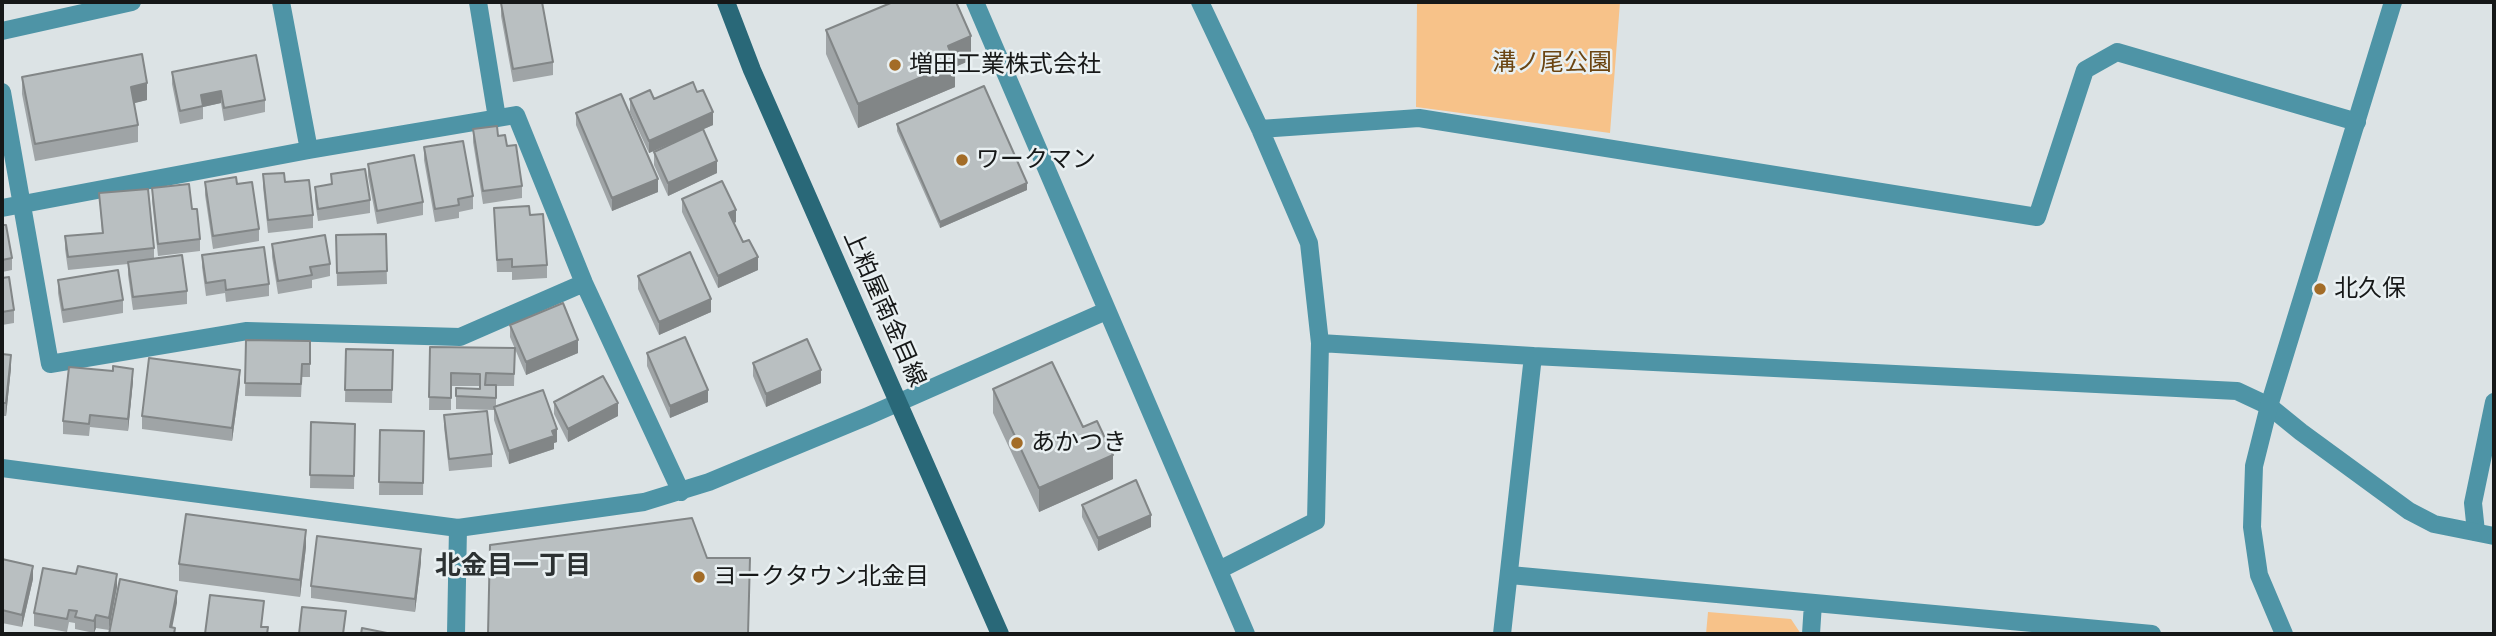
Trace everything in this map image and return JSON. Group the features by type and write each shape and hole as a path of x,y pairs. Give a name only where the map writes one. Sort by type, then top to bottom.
{"main road":[{"name":"上粕屋南金目線","path":"726,2 752,70 1000,634"}],"street":[{"path":"2,31 132,2"},
{"path":"281,2 309,150"},
{"path":"478,2 497,118"},
{"path":"975,2 1246,634"},
{"path":"1200,2 1260,129 1309,243 1320,343 1316,521 1219,570"},
{"path":"2284,634 2259,575 2252,527 2254,466 2269,406 2393,2"},
{"path":"1260,129 1419,118 2037,217 2085,70 2117,52 2357,122"},
{"path":"2,92 50,364 247,331 460,337 584,284"},
{"path":"2,208 309,150 516,115 584,284 681,492"},
{"path":"2,468 458,528 644,502 709,482 868,416 1106,311"},
{"path":"1320,343 2237,391 2269,406 2409,511 2434,524 2494,536"},
{"path":"1502,634 1533,356"},
{"path":"2476,532 2473,503 2494,402"},
{"path":"456,634 458,528"},
{"path":"1510,575 2152,634"},
{"path":"1811,634 1813,603"}],"green space":[{"name":"溝ノ尾公園","path":"1417,2 1620,2 1610,133 1416,107"},
{"path":"1708,612 1791,619 1801,634 1706,634"}],"building":[{"path":"542,2 553,62 513,69 501,3"},
{"name":"増田工業株式会社","path":"893,2 956,2 971,36 948,46 955,63 858,104 826,30"},
{"path":"142,54 147,83 131,87 138,125 35,144 22,77"},
{"path":"256,55 265,100 224,108 221,91 201,95 203,106 180,111 172,72"},
{"path":"693,82 697,92 703,90 713,112 649,141 630,99 650,90 654,99"},
{"name":"ワークマン","path":"984,86 1027,183 940,222 897,124"},
{"path":"621,94 658,179 612,198 576,113"},
{"path":"497,126 498,136 505,135 507,146 516,145 522,186 483,191 473,129"},
{"path":"703,129 717,161 668,183 654,152"},
{"path":"463,141 473,196 458,199 459,205 435,209 424,147"},
{"path":"414,155 423,202 377,211 368,164"},
{"path":"365,169 370,200 318,209 315,187 332,184 331,174"},
{"path":"284,173 285,182 309,180 313,215 268,220 263,174"},
{"path":"236,177 237,184 252,182 259,229 213,236 205,182"},
{"path":"722,181 736,210 729,213 743,242 749,240 758,257 718,276 682,199"},
{"path":"189,184 192,209 197,209 200,239 158,244 152,188"},
{"path":"148,189 154,248 68,257 65,236 103,233 99,193"},
{"path":"529,206 530,215 543,214 547,265 512,267 512,259 497,260 494,208"},
{"path":"2,225 6,225 12,258 2,260"},
{"path":"386,234 387,271 337,273 336,235"},
{"path":"325,235 330,264 310,267 312,275 278,281 272,244"},
{"path":"264,247 269,284 226,290 225,280 206,283 202,255"},
{"path":"690,252 711,299 659,322 638,276"},
{"path":"182,255 187,291 133,297 128,262"},
{"path":"118,270 123,300 63,310 58,280"},
{"path":"9,277 14,310 2,312 2,278"},
{"path":"563,303 578,340 526,362 510,325"},
{"path":"685,337 708,390 670,406 647,353"},
{"path":"807,339 821,370 766,394 753,363"},
{"path":"246,340 310,341 310,364 302,364 301,384 245,383"},
{"path":"430,347 515,348 514,374 486,373 485,385 496,385 496,398 456,396 456,388 480,389 480,374 451,373 451,398 429,397"},
{"path":"346,349 393,350 392,390 345,390"},
{"path":"2,354 11,355 6,403 2,403"},
{"path":"149,358 240,370 232,428 142,416"},
{"path":"1052,362 1083,427 1097,421 1113,455 1039,488 993,389"},
{"path":"113,366 133,369 128,419 90,415 89,424 63,421 69,367 113,371"},
{"path":"603,376 618,403 568,429 554,402"},
{"path":"543,390 557,429 552,431 554,436 509,451 494,407"},
{"path":"487,411 492,454 449,459 444,415"},
{"path":"311,422 355,424 354,476 310,475"},
{"path":"380,430 424,431 423,483 379,482"},
{"path":"1136,480 1151,515 1098,538 1082,505"},
{"path":"186,514 306,530 300,580 179,564"},
{"path":"692,518 707,558 750,558 748,634 488,634 490,545"},
{"path":"317,536 421,549 415,599 311,586"},
{"path":"2,559 33,566 22,615 2,610"},
{"path":"78,566 117,574 109,618 96,615 94,621 75,617 77,611 69,610 67,619 34,613 43,568 76,574"},
{"path":"120,579 177,591 170,627 175,628 174,634 109,634"},
{"path":"210,595 264,601 261,627 268,627 267,634 205,634"},
{"path":"302,607 346,611 343,634 299,634"},
{"path":"362,628 392,634 361,634"}],"place":[{"name":"増田工業株式会社","path":"895,65"},
{"name":"ワークマン","path":"962,160"},
{"name":"北久保","path":"2320,289"},
{"name":"あかつき","path":"1017,443"},
{"name":"ヨークタウン北金目","path":"699,577"}],"district":[{"name":"北金目一丁目","path":"513,567"}]}
